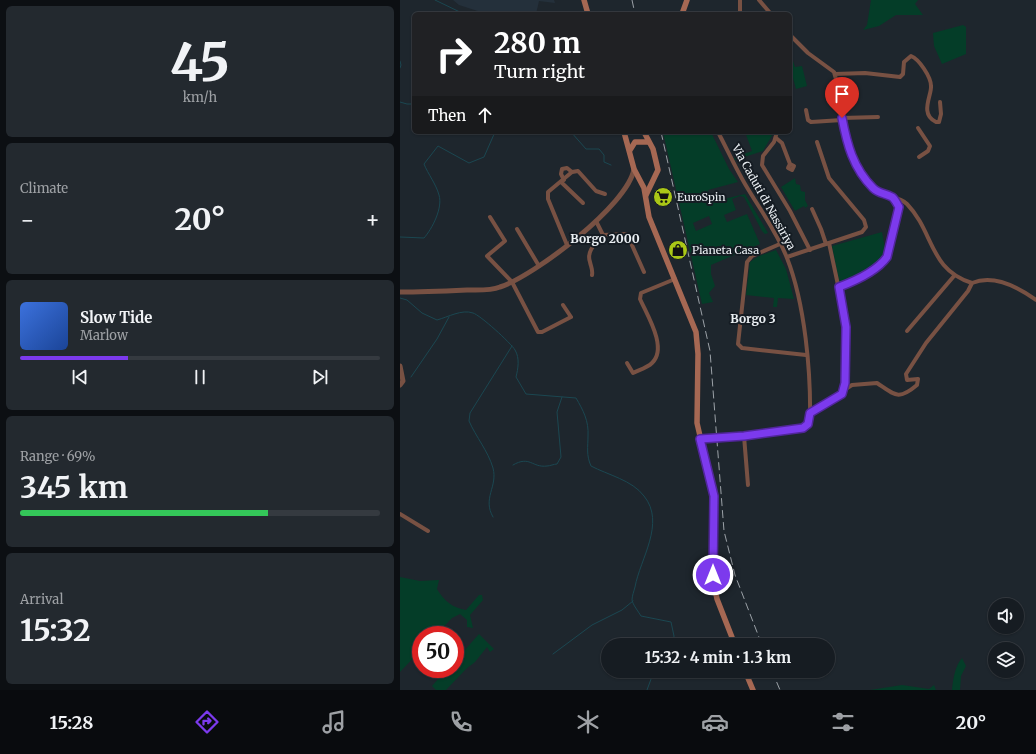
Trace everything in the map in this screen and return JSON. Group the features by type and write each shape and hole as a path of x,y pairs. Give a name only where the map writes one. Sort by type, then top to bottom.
{"main road":[{"path":"584,0 587,12"},
{"path":"683,12 687,0"},
{"path":"625,134 637,142 648,142"},
{"path":"625,134 634,170 642,184 646,196 649,217 696,332 698,354 697,412 700,439 714,496 714,585 717,599 732,638"},
{"path":"630,150 643,134"},
{"path":"645,134 653,149 658,170 646,196"},
{"path":"639,180 648,181 654,178"},
{"path":"748,678 753,690"}],"street":[{"path":"740,0 740,12"},
{"path":"759,0 768,12"},
{"path":"792,37 808,53 830,67 835,74 847,146 858,169 872,187 881,194 901,199 913,211 939,260 954,276 972,284 990,280 1011,285 1017,287 1036,300"},
{"path":"835,74 865,73 900,77 903,74 904,62 911,56 916,58 930,80 932,88 928,96 928,107 931,118 936,122 939,122 941,119 940,102"},
{"path":"806,110 808,120 811,122 878,117"},
{"path":"918,128 930,146 928,151 918,157"},
{"name":"Via Caduti di Nassiriya","path":"719,134 741,177 787,257 798,293 806,355 810,413"},
{"path":"777,134 776,138 763,156 762,165 790,211 810,250"},
{"path":"776,138 782,143 790,164"},
{"path":"787,257 862,232 866,227 866,223 829,178 817,142"},
{"path":"572,172 567,168 562,169 562,181 580,202 583,203"},
{"path":"400,292 491,289 512,282 539,266 596,221 609,209 628,185 634,170"},
{"path":"567,245 548,199 548,192 572,172 578,171 596,191 605,194"},
{"path":"628,185 639,180"},
{"path":"839,287 864,275 884,262 887,257 899,207 892,197"},
{"path":"812,209 827,244 839,287 846,327 844,390"},
{"path":"490,217 505,241 487,256 512,282 538,332 542,332 571,317 563,305"},
{"path":"596,221 603,235"},
{"path":"517,228 539,266"},
{"path":"592,275 593,271 588,258 589,251 603,235 627,234 644,272"},
{"path":"780,244 752,256 747,262 738,344 742,348 806,355"},
{"path":"907,331 954,276"},
{"path":"627,363 633,373 653,362 659,351 657,339 640,299 641,293 675,279"},
{"path":"700,439 744,436 803,428 808,424 810,413 842,394 844,390 852,385 877,383 895,395 901,395 917,385 918,379 907,380 906,374 926,343 968,292 972,284"},
{"path":"400,366 404,378 400,385"},
{"path":"744,436 748,485"},
{"path":"400,514 428,531"}],"shaded area":[{"path":"453,0 554,0 555,3 539,1 536,12 481,12 459,5"}],"green space":[{"path":"871,0 918,0 915,4 923,15 896,15 879,26 863,30 867,25"},
{"path":"963,25 966,27 966,54 942,64 934,46 933,33"},
{"path":"792,58 795,67 802,66 807,86 796,89 792,74"},
{"path":"663,134 712,134 729,169 738,182 708,190 711,202 745,194 768,233 765,234 762,231 744,197 740,196 732,199 736,210 724,215 727,222 747,214 760,244 711,265 711,274 715,286 709,293 713,302 702,304","holes":["709,216 712,224 696,231 693,223"]},
{"path":"746,134 773,134 763,151 735,160 734,158 752,151"},
{"path":"795,178 796,184 800,185 801,191 805,192 805,200 808,206 805,208 804,206 795,211 781,187"},
{"path":"882,232 885,248 884,260 852,281 840,285 832,246"},
{"path":"776,250 786,269 794,299 778,298 777,307 773,307 774,298 746,295 750,262 759,256"},
{"path":"400,577 420,581 439,580 437,589 440,593 449,603 461,609 466,610 479,595 482,595 483,600 470,615 473,628 467,627 467,620 460,614 452,618 444,626 412,626 412,659 400,672"},
{"path":"479,634 494,649 490,652 487,647 475,662 464,671 464,651"},
{"path":"962,658 966,666 961,676 960,690 952,690 956,669"},
{"path":"439,678 457,678 446,690 436,690 432,686"},
{"path":"902,685 929,689 934,685 936,690 870,690"}],"waterway":[{"path":"435,0 460,12"},
{"path":"400,61 400,68"},
{"path":"400,102 412,104"},
{"path":"400,237 424,238 436,218 440,200 439,195 424,164 438,146 469,163 484,157 494,134"},
{"path":"573,134 586,149 599,149 604,155 604,162 611,165"},
{"path":"400,298 407,300 422,313 437,320 464,312 477,315 508,342 517,353 518,367 516,377 526,394 576,398 583,411 586,421 588,431 588,455 591,466 619,478 639,490 650,507 653,518 650,541 638,576 632,600 641,616 671,622 674,638"},
{"path":"411,377 437,339 449,317"},
{"path":"493,517 489,504 489,498 494,481 493,468 469,421 470,413 512,346"},
{"path":"513,465 523,461 542,466 557,464 561,457 557,412 562,397"},
{"path":"553,654 592,625 622,610 633,601"},
{"path":"647,690 651,678"}],"railway":[{"path":"632,0 635,12"},
{"path":"661,134 710,351 724,531 735,575 759,638"},
{"path":"775,678 780,690"}],"place":[{"name":"EuroSpin","path":"663,197"},
{"name":"Pianeta Casa","path":"678,250"}],"district":[{"name":"Borgo 2000","path":"605,238"},
{"name":"Borgo 3","path":"753,318"}],"route":[{"path":"713,575 714,496 700,439 744,436 786,429 800,429 806,426 810,421 810,413 842,394 845,383 846,327 839,287 850,283 884,262 887,257 892,231 899,207 892,197 881,194 872,187 858,169 847,146 842,118"}]}
